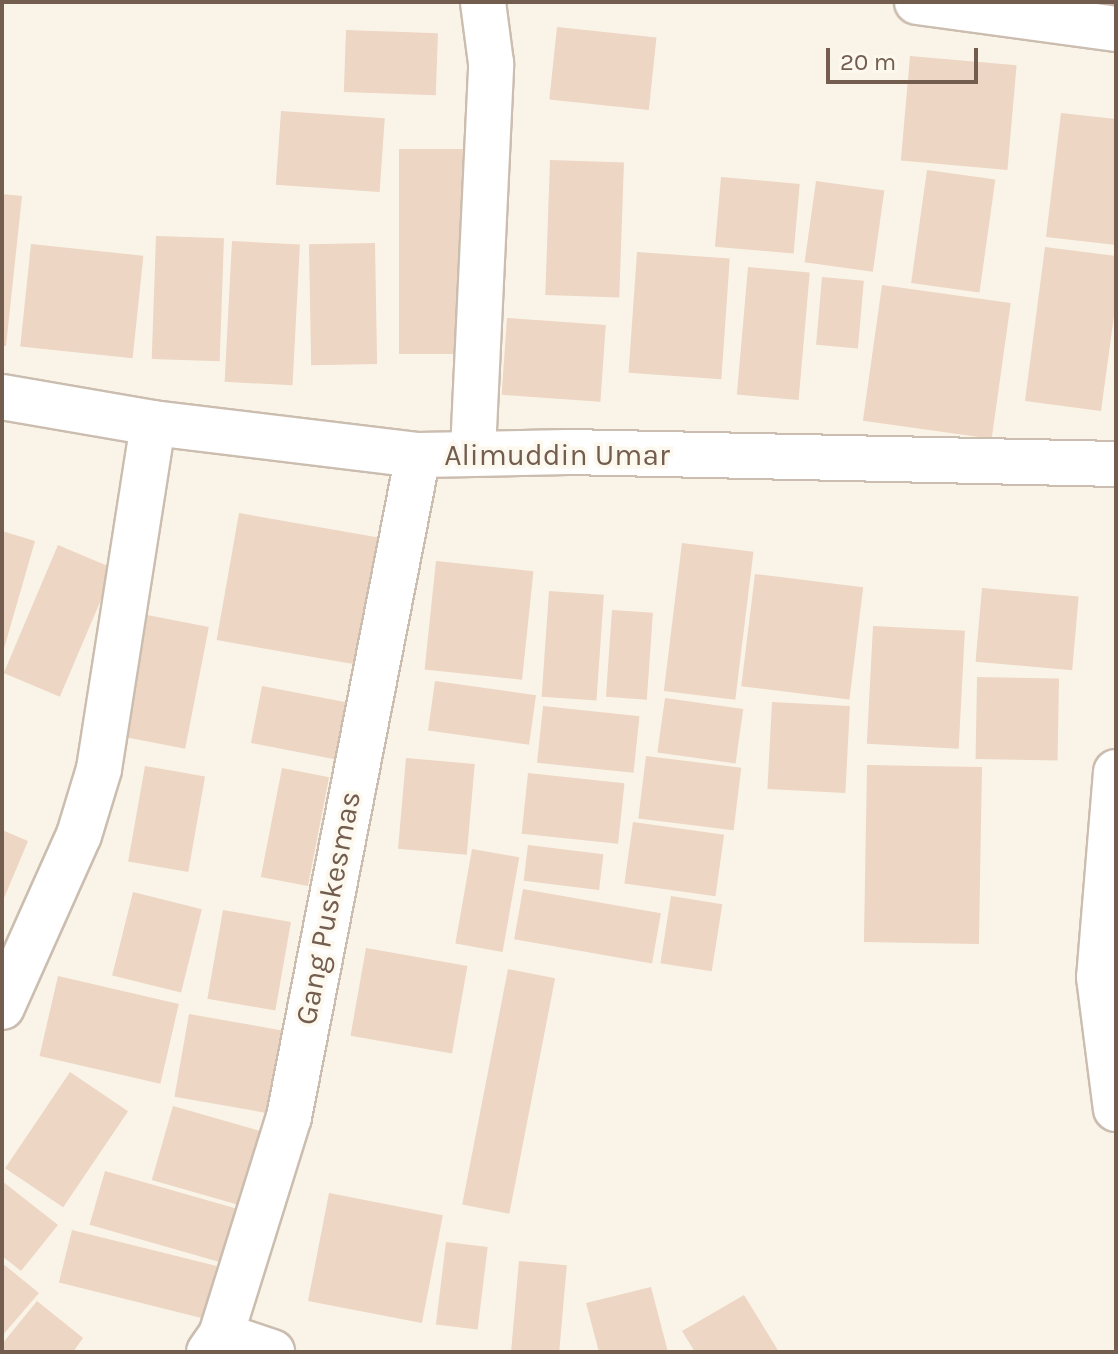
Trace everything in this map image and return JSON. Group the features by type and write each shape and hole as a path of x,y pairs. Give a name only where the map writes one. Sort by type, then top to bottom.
{"street":[{"path":"473,451 491,63 483,2"},
{"path":"917,2 1116,29"},
{"name":"Alimuddin Umar","path":"2,397 153,423 418,455 473,451 1116,464"},
{"path":"2,1007 79,835 99,769 153,423"},
{"name":"Gang Puskesmas","path":"215,1343 289,1117 418,455"},
{"path":"1116,772 1099,977 1116,1109"},
{"path":"215,1343 272,1352"}],"building":[{"path":"557,27 656,37 649,110 549,100"},
{"path":"346,30 438,33 436,95 344,92"},
{"path":"910,56 1017,65 1007,170 901,161"},
{"path":"281,111 385,118 380,192 276,185"},
{"path":"1061,113 1116,119 1116,245 1046,237"},
{"path":"399,149 463,149 463,354 399,354"},
{"path":"550,160 624,163 619,298 545,295"},
{"path":"927,170 995,180 979,292 911,283"},
{"path":"721,177 800,184 794,254 715,247"},
{"path":"816,181 884,191 873,272 805,262"},
{"path":"2,194 22,196 6,346 2,346"},
{"path":"156,236 224,238 220,361 152,359"},
{"path":"232,241 300,245 293,385 225,382"},
{"path":"375,243 377,364 311,365 309,244"},
{"path":"31,244 143,256 133,358 20,346"},
{"path":"1045,247 1116,256 1116,301 1101,411 1025,401"},
{"path":"637,252 730,258 721,379 629,373"},
{"path":"748,267 810,272 799,400 737,395"},
{"path":"822,277 864,281 858,348 816,345"},
{"path":"882,285 1011,303 992,439 863,421"},
{"path":"507,318 606,325 600,402 502,395"},
{"path":"239,513 380,538 357,665 217,640"},
{"path":"2,531 35,541 3,652 2,652"},
{"path":"682,543 753,552 735,700 664,691"},
{"path":"58,545 114,569 60,697 4,673"},
{"path":"436,561 533,571 522,680 425,669"},
{"path":"755,574 863,587 849,699 741,686"},
{"path":"982,588 1079,596 1072,670 976,662"},
{"path":"549,591 604,595 596,701 542,697"},
{"path":"612,610 653,613 647,700 606,697"},
{"path":"147,615 209,627 185,749 123,737"},
{"path":"873,626 965,631 959,749 867,744"},
{"path":"977,677 1059,678 1058,760 976,759"},
{"path":"435,681 536,695 529,745 428,731"},
{"path":"262,686 356,704 345,761 251,743"},
{"path":"665,698 743,709 736,763 657,752"},
{"path":"772,702 850,706 845,793 767,789"},
{"path":"543,706 639,716 634,773 537,763"},
{"path":"646,756 741,768 734,830 638,819"},
{"path":"406,758 475,764 467,855 398,849"},
{"path":"867,765 982,767 979,944 864,942"},
{"path":"145,766 205,777 188,872 128,862"},
{"path":"282,768 329,777 308,886 261,877"},
{"path":"528,773 624,783 618,844 522,834"},
{"path":"633,822 724,835 715,896 624,883"},
{"path":"2,830 28,841 2,903"},
{"path":"528,845 603,854 599,890 524,881"},
{"path":"472,849 519,857 503,952 455,944"},
{"path":"523,889 661,913 652,964 514,939"},
{"path":"133,892 202,909 181,993 112,975"},
{"path":"671,896 722,904 712,971 660,963"},
{"path":"223,910 291,922 275,1011 207,999"},
{"path":"366,948 467,966 452,1054 351,1036"},
{"path":"508,969 555,978 509,1214 462,1205"},
{"path":"58,976 179,1004 160,1084 40,1056"},
{"path":"189,1014 293,1032 279,1115 174,1097"},
{"path":"70,1072 128,1111 63,1207 5,1168"},
{"path":"173,1106 266,1133 245,1207 152,1180"},
{"path":"105,1171 238,1209 222,1263 90,1225"},
{"path":"2,1181 58,1225 21,1271 2,1256"},
{"path":"329,1193 443,1215 422,1323 308,1301"},
{"path":"72,1230 217,1266 204,1318 59,1282"},
{"path":"446,1242 488,1247 478,1329 436,1324"},
{"path":"519,1261 567,1265 559,1352 511,1351"},
{"path":"2,1263 39,1293 2,1336"},
{"path":"651,1287 668,1352 599,1352 586,1303"},
{"path":"744,1295 779,1352 695,1352 682,1331"},
{"path":"37,1301 83,1338 73,1352 2,1352 2,1344"}]}
